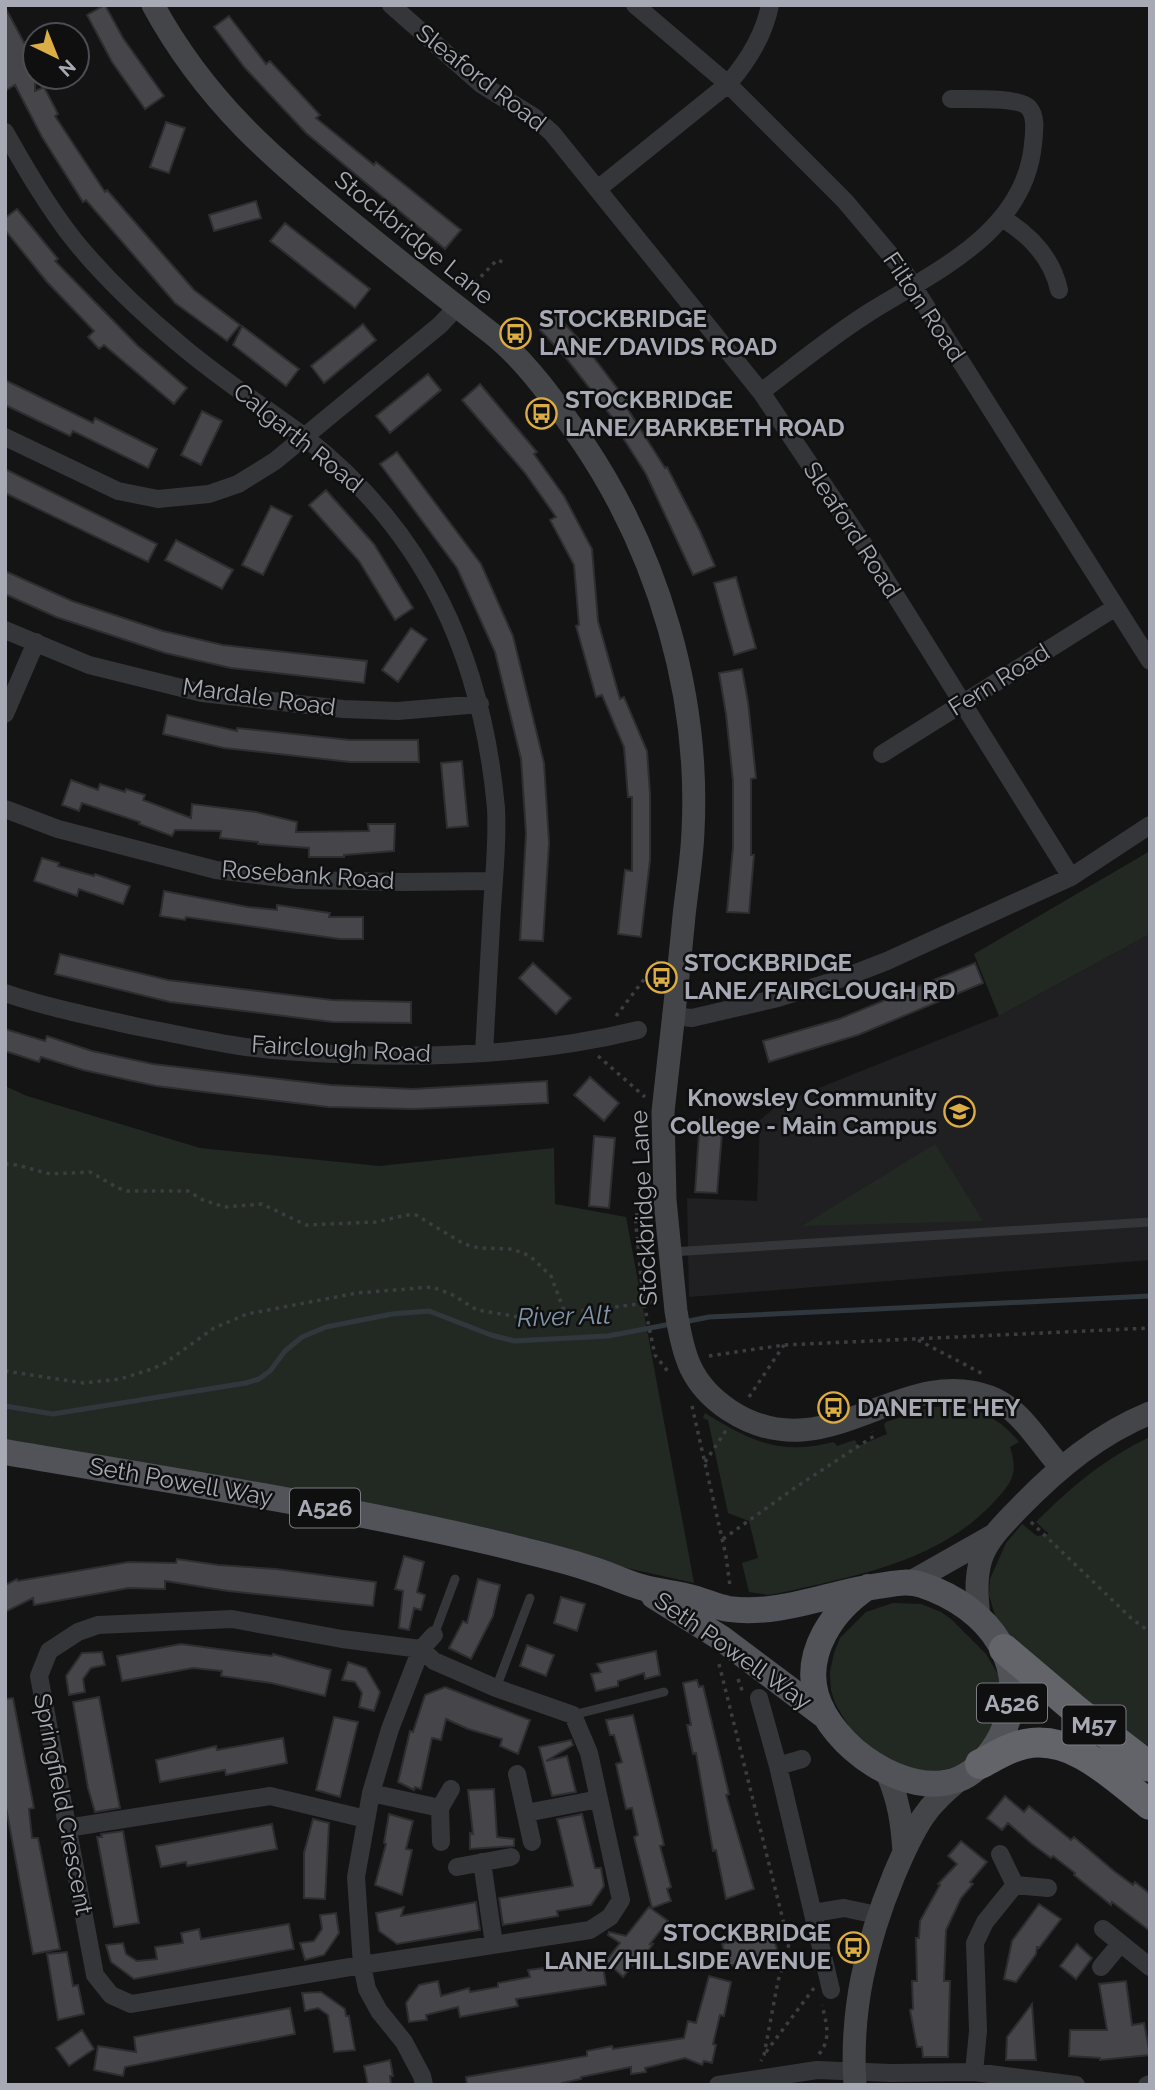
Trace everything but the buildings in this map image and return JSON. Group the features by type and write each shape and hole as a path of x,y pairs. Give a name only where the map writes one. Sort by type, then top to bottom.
{"highway":[{"name":"M57","path":"1004,1649 1150,1768"},
{"name":"M57","path":"970,1772 1020,1745 1057,1745 1073,1750 1093,1762 1150,1805"}],"main road":[{"name":"Stockbridge Lane","path":"153,5 190,65 255,140 285,169 456,308 494,335 534,376 566,418 619,503 645,558 675,653 685,701 692,773 693,831 663,1112 669,1252 675,1305 686,1360 696,1379 715,1399 737,1415 768,1427 798,1431 816,1429 928,1393 976,1393 992,1398 1023,1418 1038,1441 1062,1466"},
{"path":"911,1581 993,1535 1062,1466 1104,1437 1150,1413"},
{"name":"Seth Powell Way","path":"5,1452 383,1519 588,1567 640,1587 730,1609 781,1606 868,1587"},
{"path":"979,1618 977,1576 982,1557 993,1535"},
{"name":"A526","path":"911,1581 946,1594 979,1618 1004,1649 1013,1671 1013,1697 1008,1722 996,1745 970,1772 933,1783 911,1782 887,1773 866,1760 838,1734 825,1716 816,1695 813,1675 822,1639 841,1607 868,1587 911,1581"},
{"name":"Seth Powell Way","path":"640,1587 721,1637 825,1716"},
{"path":"855,2078 856,2024 864,1963 877,1915 922,1818 937,1799 970,1772"},
{"path":"887,1773 898,1800 904,1852"}],"street":[{"name":"Sleaford Road","path":"391,5 481,84 543,124 599,188 761,392 866,548 1071,877"},
{"name":"Filton Road","path":"635,5 729,84 845,201 915,287 1150,661"},
{"path":"599,188 729,84 759,40 770,5"},
{"path":"761,392 873,310 915,287 965,253 1002,218 1015,200 1032,159 1034,126 1031,109 1020,102 951,99"},
{"name":"Calgarth Road","path":"5,132 74,240 117,286 175,341 303,436 369,494 393,523 428,576 458,636 480,704 496,809 484,1053"},
{"path":"1002,218 1026,234 1046,257 1055,272 1059,290"},
{"path":"5,437 118,491 158,499 209,494 238,484 275,461 440,325 456,308"},
{"name":"Fern Road","path":"882,754 1116,607"},
{"name":"Mardale Road","path":"5,630 89,665 202,693 343,709 398,711 480,704"},
{"path":"5,714 36,642"},
{"name":"Rosebank Road","path":"5,809 58,829 216,870 298,880 494,881"},
{"path":"673,1016 692,1018 719,1013 843,978 887,961 1071,877 1150,825"},
{"name":"Fairclough Road","path":"5,993 51,1009 192,1038 284,1051 411,1055 484,1053 551,1048 638,1030"},
{"name":"Springfield Crescent","path":"421,1649 342,1639 232,1619 98,1625 78,1632 49,1651 39,1676 95,1975 111,1995 131,2004 590,1930 610,1917 621,1900 589,1753 573,1715"},
{"path":"424,2085 404,2042 379,2011 367,1989 362,1965 356,1877 371,1793 390,1729 421,1649 434,1635"},
{"path":"421,1649 434,1661 496,1688 573,1715"},
{"path":"759,1699 778,1766 831,1990"},
{"path":"778,1766 802,1759"},
{"path":"517,1774 532,1842"},
{"path":"441,1842 440,1808 451,1788"},
{"path":"371,1793 440,1808"},
{"path":"67,1828 270,1796 366,1819"},
{"path":"526,1814 599,1799"},
{"path":"1000,1854 1015,1885"},
{"path":"457,1867 511,1857"},
{"path":"482,1862 494,1944"},
{"path":"1015,1885 1048,1888"},
{"path":"974,2072 978,2031 975,1943 985,1922 1015,1885"},
{"path":"813,1913 844,1909 877,1915"},
{"path":"1102,1929 1150,1967"},
{"path":"1101,1967 1120,1944"},
{"path":"718,2085 817,2070 855,2078 891,2073 974,2072 1076,2085"}],"lane":[{"path":"669,1252 1150,1222"},
{"path":"434,1635 455,1579"},
{"path":"496,1688 530,1598"},
{"path":"573,1715 664,1692"}],"path":[{"path":"456,308 475,281 497,260 506,263"},
{"path":"663,1112 597,1055 597,1040 683,929"},
{"path":"5,1164 17,1164 50,1174 90,1172 127,1191 188,1191 203,1200 225,1207 262,1204 306,1225 376,1222 416,1215 464,1244 480,1248 512,1249 530,1256 551,1276 565,1313"},
{"name":"Stockbridge Lane","path":"653,1214 635,1215 644,1303 655,1355 677,1383"},
{"path":"5,1371 84,1383 120,1379 165,1363 214,1328 247,1314 357,1293 432,1287 490,1313 525,1318 644,1303 675,1305"},
{"path":"686,1360 784,1345 1150,1328"},
{"path":"748,1398 784,1345"},
{"path":"691,1401 723,1539 731,1597"},
{"path":"723,1539 874,1436 863,1415"},
{"path":"705,1462 729,1427"},
{"path":"1017,1510 1150,1632"},
{"path":"718,1659 789,1944 778,1981 759,2077"},
{"path":"759,2077 764,2055 826,1971"},
{"path":"817,2070 817,2057 823,2050 828,2032 821,2000 831,1990"}],"shaded area":[{"path":"1150,851 1150,934 999,1016 974,954"},
{"name":"Knowsley Community College - Main Campus","path":"1150,934 1150,1260 689,1297 687,1198 757,1201 760,1120 779,1104 999,1016"},
{"path":"5,1086 27,1096 200,1148 379,1166 554,1148 555,1204 626,1217 694,1583 312,1498 5,1444"},
{"path":"935,1144 983,1221 802,1226"},
{"path":"955,1406 991,1417 1019,1442 1010,1447 1014,1465 1008,1485 970,1524 921,1553 866,1573 769,1595 749,1592 742,1563 758,1558 749,1521 728,1513 708,1420 703,1418 705,1413 751,1438 766,1443 797,1447 834,1442 837,1446 855,1440 858,1446 887,1434 884,1425 886,1422 932,1407"},
{"path":"1150,1437 1150,1748 1064,1692 998,1625 989,1595 990,1579 1006,1543 1022,1524 1037,1536 1049,1534 1036,1522 1049,1509 1103,1464"},
{"path":"893,1603 921,1604 941,1612 986,1654 999,1676 1002,1687 996,1729 960,1767 921,1773 888,1763 849,1727 835,1703 830,1672 840,1638 866,1612"}],"waterway":[{"name":"River Alt","path":"684,1322 709,1317 1150,1296"},
{"name":"River Alt","path":"5,1406 53,1414 246,1383 259,1379 270,1371 285,1351 302,1337 326,1327 392,1314 429,1311 514,1341 608,1336 671,1324"}],"place":[{"name":"STOCKBRIDGE LANE/DAVIDS ROAD","path":"516,333"},
{"name":"STOCKBRIDGE LANE/BARKBETH ROAD","path":"542,414"},
{"name":"STOCKBRIDGE LANE/FAIRCLOUGH RD","path":"661,977"},
{"name":"Knowsley Community College - Main Campus","path":"960,1112"},
{"name":"DANETTE HEY","path":"834,1408"},
{"name":"STOCKBRIDGE LANE/HILLSIDE AVENUE","path":"854,1947"}]}
